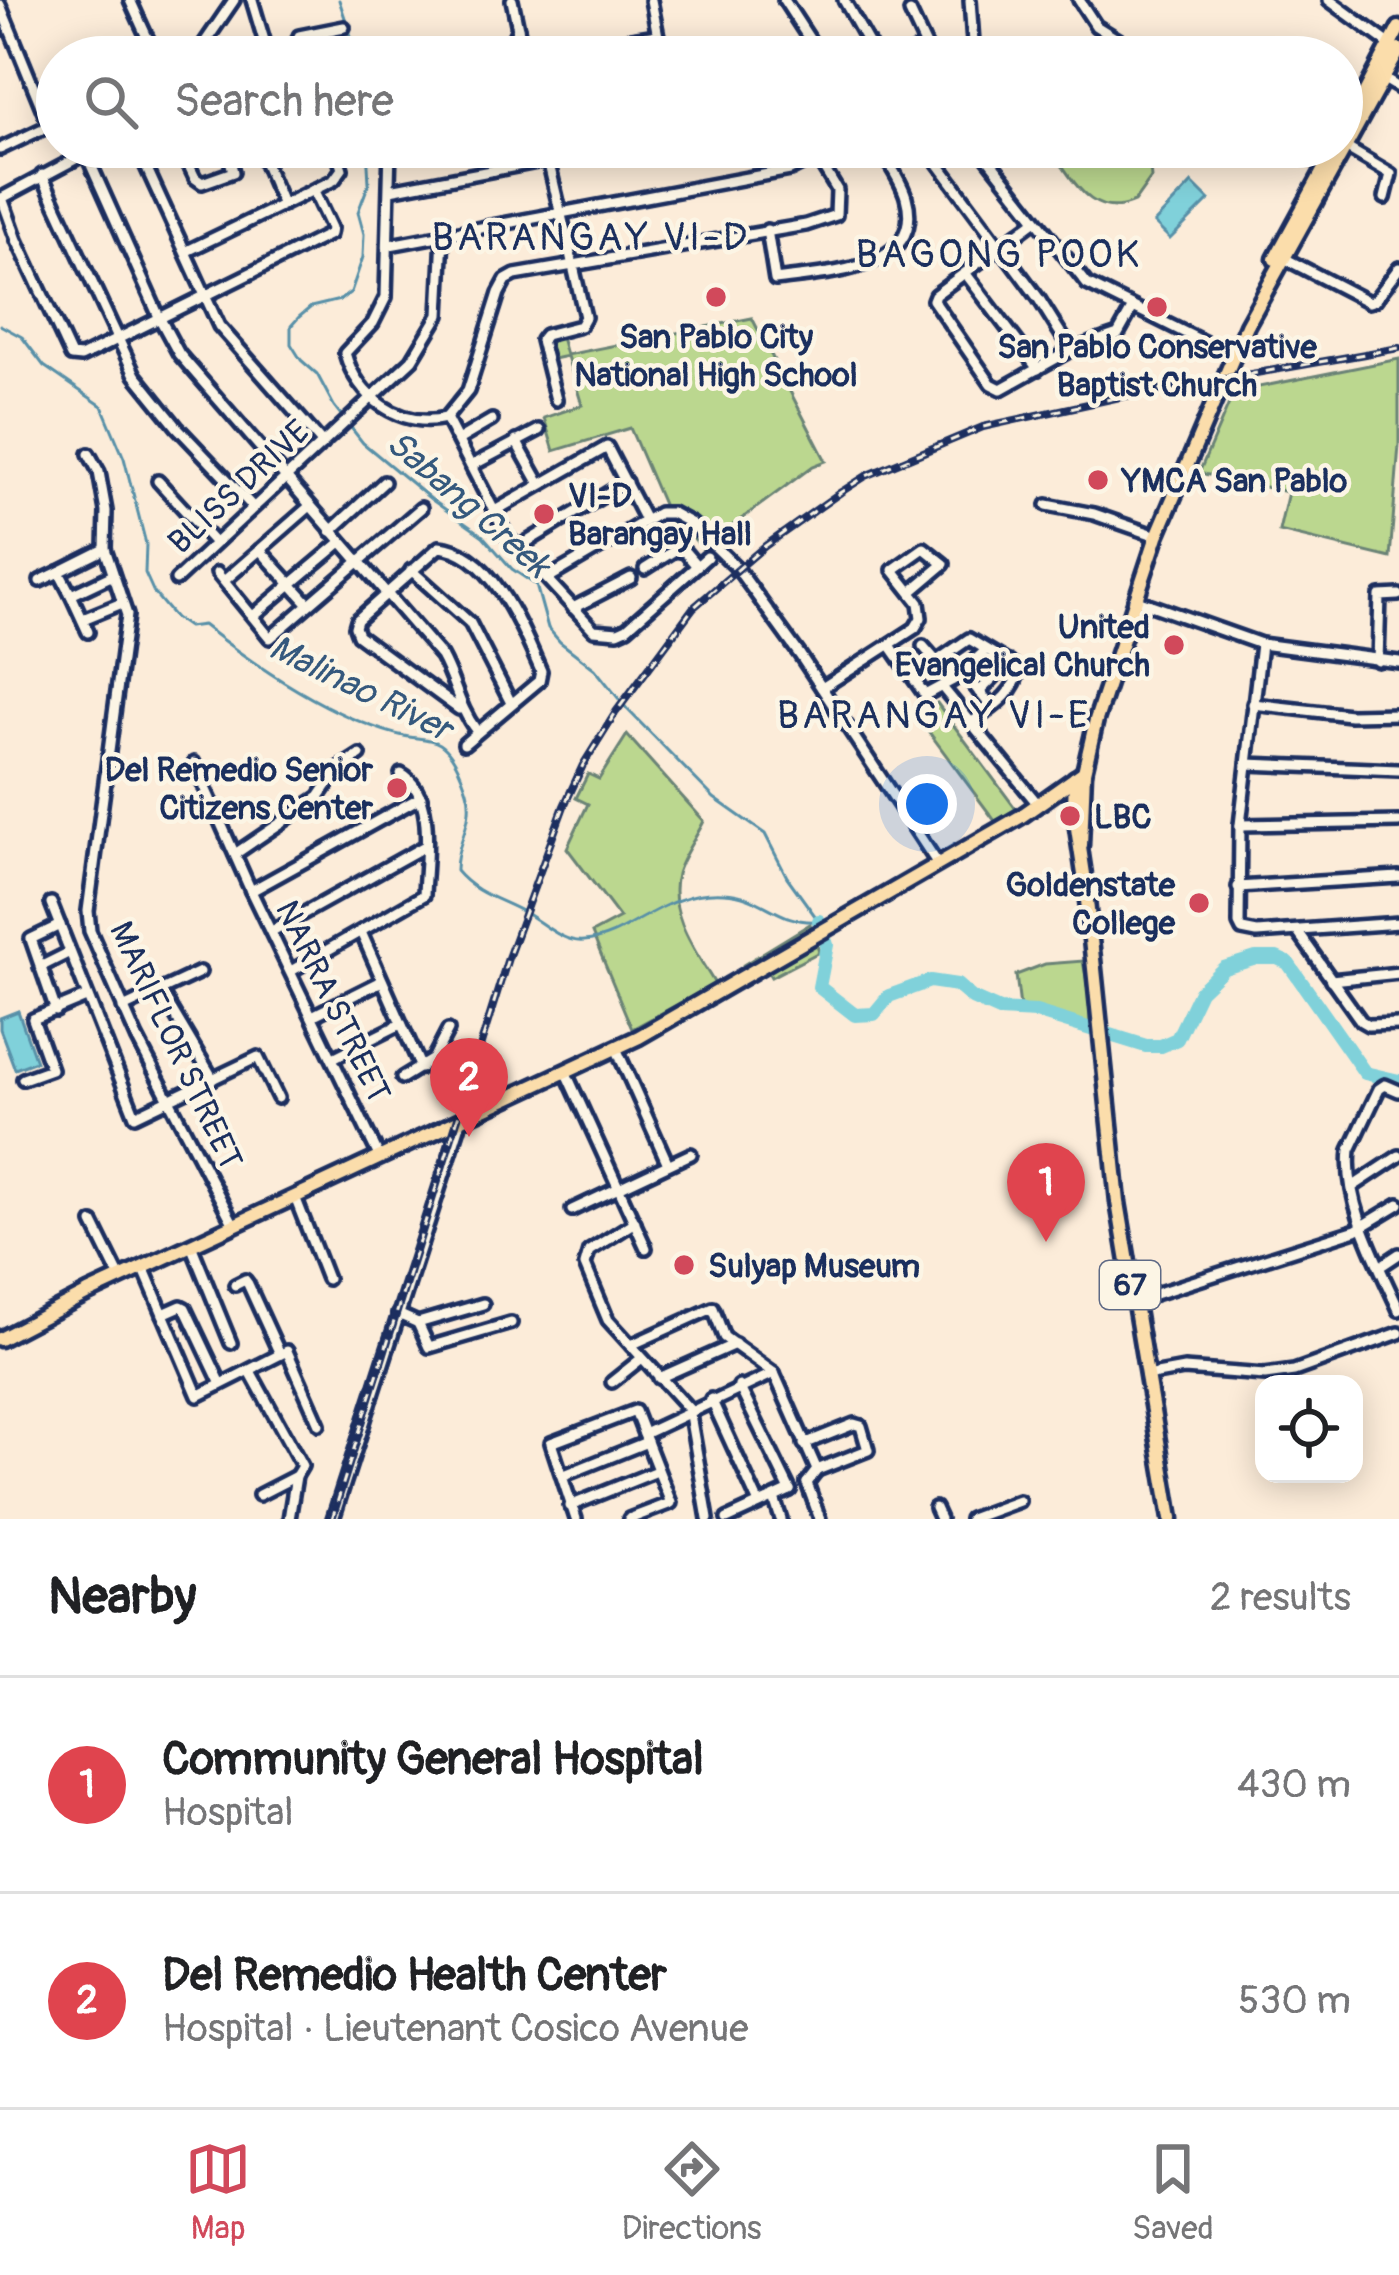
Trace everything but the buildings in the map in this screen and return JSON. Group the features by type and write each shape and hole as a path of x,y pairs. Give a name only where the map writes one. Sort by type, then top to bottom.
{"main road":[{"name":"67","path":"1363,108 1384,79 1399,28"},
{"name":"67","path":"1363,108 1396,49"},
{"name":"67","path":"1171,1519 1133,1301 1099,1023 1079,783 1084,741 1096,719 1157,536 1247,325 1329,168"},
{"path":"1020,817 1033,814 1079,783"},
{"path":"0,1339 88,1293 616,1048 1079,783"},
{"path":"0,1330 88,1293"}],"street":[{"path":"130,0 146,36"},
{"path":"209,36 234,0"},
{"path":"252,0 262,36"},
{"path":"512,0 519,36"},
{"path":"646,36 658,34 651,0"},
{"path":"784,0 807,36"},
{"path":"844,0 864,36"},
{"path":"970,0 973,36"},
{"path":"1329,0 1396,49"},
{"path":"0,5 36,86"},
{"path":"1081,5 1096,26 1112,36"},
{"path":"910,12 921,36"},
{"path":"304,36 344,27"},
{"path":"514,36 518,28"},
{"path":"1384,79 1399,88"},
{"path":"0,149 36,132"},
{"path":"1363,157 1391,174 1385,198"},
{"path":"54,168 2,198 71,356 81,357 330,234 313,190"},
{"path":"92,168 179,354 440,656 451,674 462,712"},
{"path":"147,168 219,326 322,444"},
{"path":"190,168 202,183 233,172 232,168"},
{"path":"267,168 282,203"},
{"path":"187,251 313,190 340,174 342,168"},
{"path":"390,168 390,245 382,308 345,353 372,398 411,420 446,418 468,391 506,280 529,270 806,225 836,215 840,198 823,168"},
{"path":"390,190 506,168"},
{"path":"550,168 584,323 541,340 556,400"},
{"path":"390,245 793,168"},
{"path":"767,230 775,280 882,260 900,243 908,201 890,168"},
{"path":"941,168 1071,350"},
{"path":"995,168 1087,284 1234,357"},
{"path":"42,175 116,340 144,388 253,507"},
{"path":"1035,221 934,295 991,384 1000,389 1071,350 1118,334 1132,309"},
{"name":"BLISS DRIVE","path":"176,580 412,361 431,334 442,296 443,236"},
{"path":"1280,258 1369,302 1375,301 1399,268"},
{"path":"966,274 1038,369"},
{"path":"446,418 493,512 517,548 595,630 618,632 707,557"},
{"path":"458,440 492,420"},
{"path":"471,466 539,430"},
{"path":"517,441 539,484"},
{"path":"493,512 607,447 645,520"},
{"path":"83,620 122,603 105,549 100,472 88,454"},
{"path":"158,481 214,542"},
{"path":"331,531 384,482"},
{"path":"517,548 626,482"},
{"path":"1047,505 1094,514 1157,536"},
{"path":"310,506 220,577 270,638 421,508"},
{"path":"548,578 645,520 658,514 680,516 720,548 822,688 938,864"},
{"path":"253,616 341,542"},
{"path":"464,743 542,677 506,597 494,582 448,547 431,550 357,620 358,634 462,712 476,730"},
{"path":"822,688 915,628 921,618 912,591 893,570 924,548 944,564 912,591"},
{"path":"40,581 105,549"},
{"path":"260,550 309,604"},
{"path":"645,569 675,550 685,552 696,565"},
{"path":"411,570 470,623 510,701"},
{"path":"59,572 88,632"},
{"path":"71,596 111,576"},
{"path":"573,608 631,578"},
{"path":"1378,661 1380,596 1399,595"},
{"path":"1134,599 1261,644 1399,662"},
{"name":"MARIFLOR STREET","path":"122,603 127,615 90,931 123,1008 234,1225"},
{"path":"937,661 964,639 1009,662 1020,674 1004,698 971,723"},
{"path":"1261,644 1240,825 1239,924 1250,932 1297,932 1399,923"},
{"path":"890,645 925,695 942,688 986,650"},
{"path":"923,646 992,707"},
{"path":"979,692 1009,662"},
{"path":"942,688 1037,803"},
{"path":"1253,704 1350,715 1399,714"},
{"path":"235,854 320,797 338,769 360,755"},
{"name":"NARRA STREET","path":"194,763 380,1157"},
{"path":"1246,764 1399,770"},
{"path":"292,971 424,895 421,797 412,780 401,774"},
{"path":"251,891 421,797"},
{"path":"1240,825 1399,822"},
{"path":"272,931 425,846"},
{"path":"1238,887 1399,877"},
{"path":"51,903 130,1111 141,1115 258,1057 278,1098"},
{"path":"56,1011 31,939 59,925"},
{"path":"361,932 422,1067"},
{"path":"1297,932 1361,1022 1399,1024"},
{"path":"40,967 68,953"},
{"path":"123,1008 200,972"},
{"path":"1331,980 1399,974"},
{"path":"312,1016 382,981"},
{"path":"160,990 214,1079"},
{"path":"23,1079 50,1071 33,1021 86,997"},
{"path":"333,1058 401,1024"},
{"path":"402,1078 439,1054 448,1030"},
{"path":"616,1048 668,1164"},
{"path":"566,1073 646,1248"},
{"path":"1398,1308 1352,1187 1350,1150 1379,1089 1385,1085 1399,1090"},
{"path":"333,1519 461,1120"},
{"path":"572,1210 691,1154"},
{"path":"1352,1187 1399,1156"},
{"path":"295,1197 327,1279"},
{"path":"1133,1301 1286,1255 1365,1226 1399,1204"},
{"path":"635,1222 589,1251 585,1265 608,1320 689,1409 708,1519"},
{"path":"93,1223 120,1278"},
{"path":"614,1238 641,1234"},
{"path":"191,1245 231,1343"},
{"path":"1381,1266 1399,1255"},
{"path":"143,1268 198,1396 287,1351 319,1424"},
{"path":"235,1285 245,1280 248,1284 280,1354"},
{"path":"398,1314 418,1323 483,1304"},
{"path":"163,1314 184,1308 221,1384"},
{"path":"631,1345 713,1308 720,1330 774,1373 817,1471"},
{"path":"418,1323 429,1347 512,1323"},
{"path":"1146,1376 1184,1369 1264,1375 1294,1371 1399,1333"},
{"path":"659,1378 735,1344"},
{"path":"612,1382 642,1358"},
{"path":"250,1371 302,1466 289,1519"},
{"path":"562,1476 645,1438 689,1409 774,1373"},
{"path":"739,1386 790,1490"},
{"path":"711,1399 759,1504"},
{"path":"576,1519 551,1443 635,1411 671,1503 629,1519"},
{"path":"727,1519 746,1514 807,1483 817,1471 868,1450 861,1426 854,1424 804,1444"},
{"path":"281,1456 292,1448"},
{"path":"570,1506 657,1472"},
{"path":"259,1495 296,1476"},
{"path":"807,1483 820,1519"},
{"path":"774,1498 782,1519"},
{"path":"970,1519 1019,1501"}],"green space":[{"path":"1064,168 1150,168 1151,178 1134,202 1119,207 1094,201"},
{"path":"752,318 826,461 702,548 685,528 675,532 630,428 554,451 544,418 582,405 567,356 553,359 549,340 561,337 566,355"},
{"path":"1399,359 1399,445 1390,558 1279,531 1288,492 1199,473 1234,392"},
{"path":"937,703 1016,809 995,821 917,716"},
{"path":"627,735 704,821 679,867 676,904 685,932 715,984 632,1029 592,933 620,918 567,848 588,804 576,798 588,774 599,779"},
{"path":"810,924 819,952 771,977 768,972 742,985 743,965"},
{"path":"1083,961 1090,1026 1020,1007 1016,975 1045,964"}],"water":[{"path":"1192,183 1209,200 1170,239 1154,223"},
{"path":"18,1011 36,1061 15,1069 0,1018"}],"waterway":[{"name":"Sabang Creek","path":"339,0 351,36"},
{"name":"Sabang Creek","path":"368,168 369,183 358,212 363,257 351,292 340,300 311,307 299,317 291,326 291,344 363,443 483,536 512,569 536,585 548,628 560,642 595,669 627,709 714,798 765,834 787,877 818,920"},
{"name":"Malinao River","path":"0,325 22,337 44,366 102,406 124,458 146,544 145,573 154,593 175,618 188,627 203,625 274,676 331,709 384,731 445,748 467,791 467,822 456,871 472,886 576,941 600,938 683,898 703,894 738,895 791,918 819,921"},
{"path":"819,921 827,945 819,987 855,1015 874,1014 889,996 930,981 957,985 999,1010 1036,1012 1146,1046 1177,1039 1200,991 1224,968 1256,958 1277,958 1288,963 1365,1073 1399,1081"}],"railway":[{"path":"332,1519 508,958 564,806 616,712 693,608 765,546 866,476 983,427 1120,397 1399,348"}],"place":[{"name":"San Pablo City National High School","path":"716,297"},
{"name":"San Pablo Conservative Baptist Church","path":"1157,307"},
{"name":"YMCA San Pablo","path":"1098,480"},
{"name":"VI-D Barangay Hall","path":"544,514"},
{"name":"United Evangelical Church","path":"1174,645"},
{"name":"Del Remedio Senior Citizens Center","path":"397,788"},
{"name":"LBC","path":"1070,816"},
{"name":"Goldenstate College","path":"1199,903"},
{"name":"Del Remedio Health Center","path":"469,1137"},
{"name":"Community General Hospital","path":"1046,1242"},
{"name":"Sulyap Museum","path":"684,1265"}],"district":[{"name":"BARANGAY VI-D","path":"591,236"},
{"name":"BAGONG POOK","path":"999,253"},
{"name":"BARANGAY VI-E","path":"934,714"}]}
